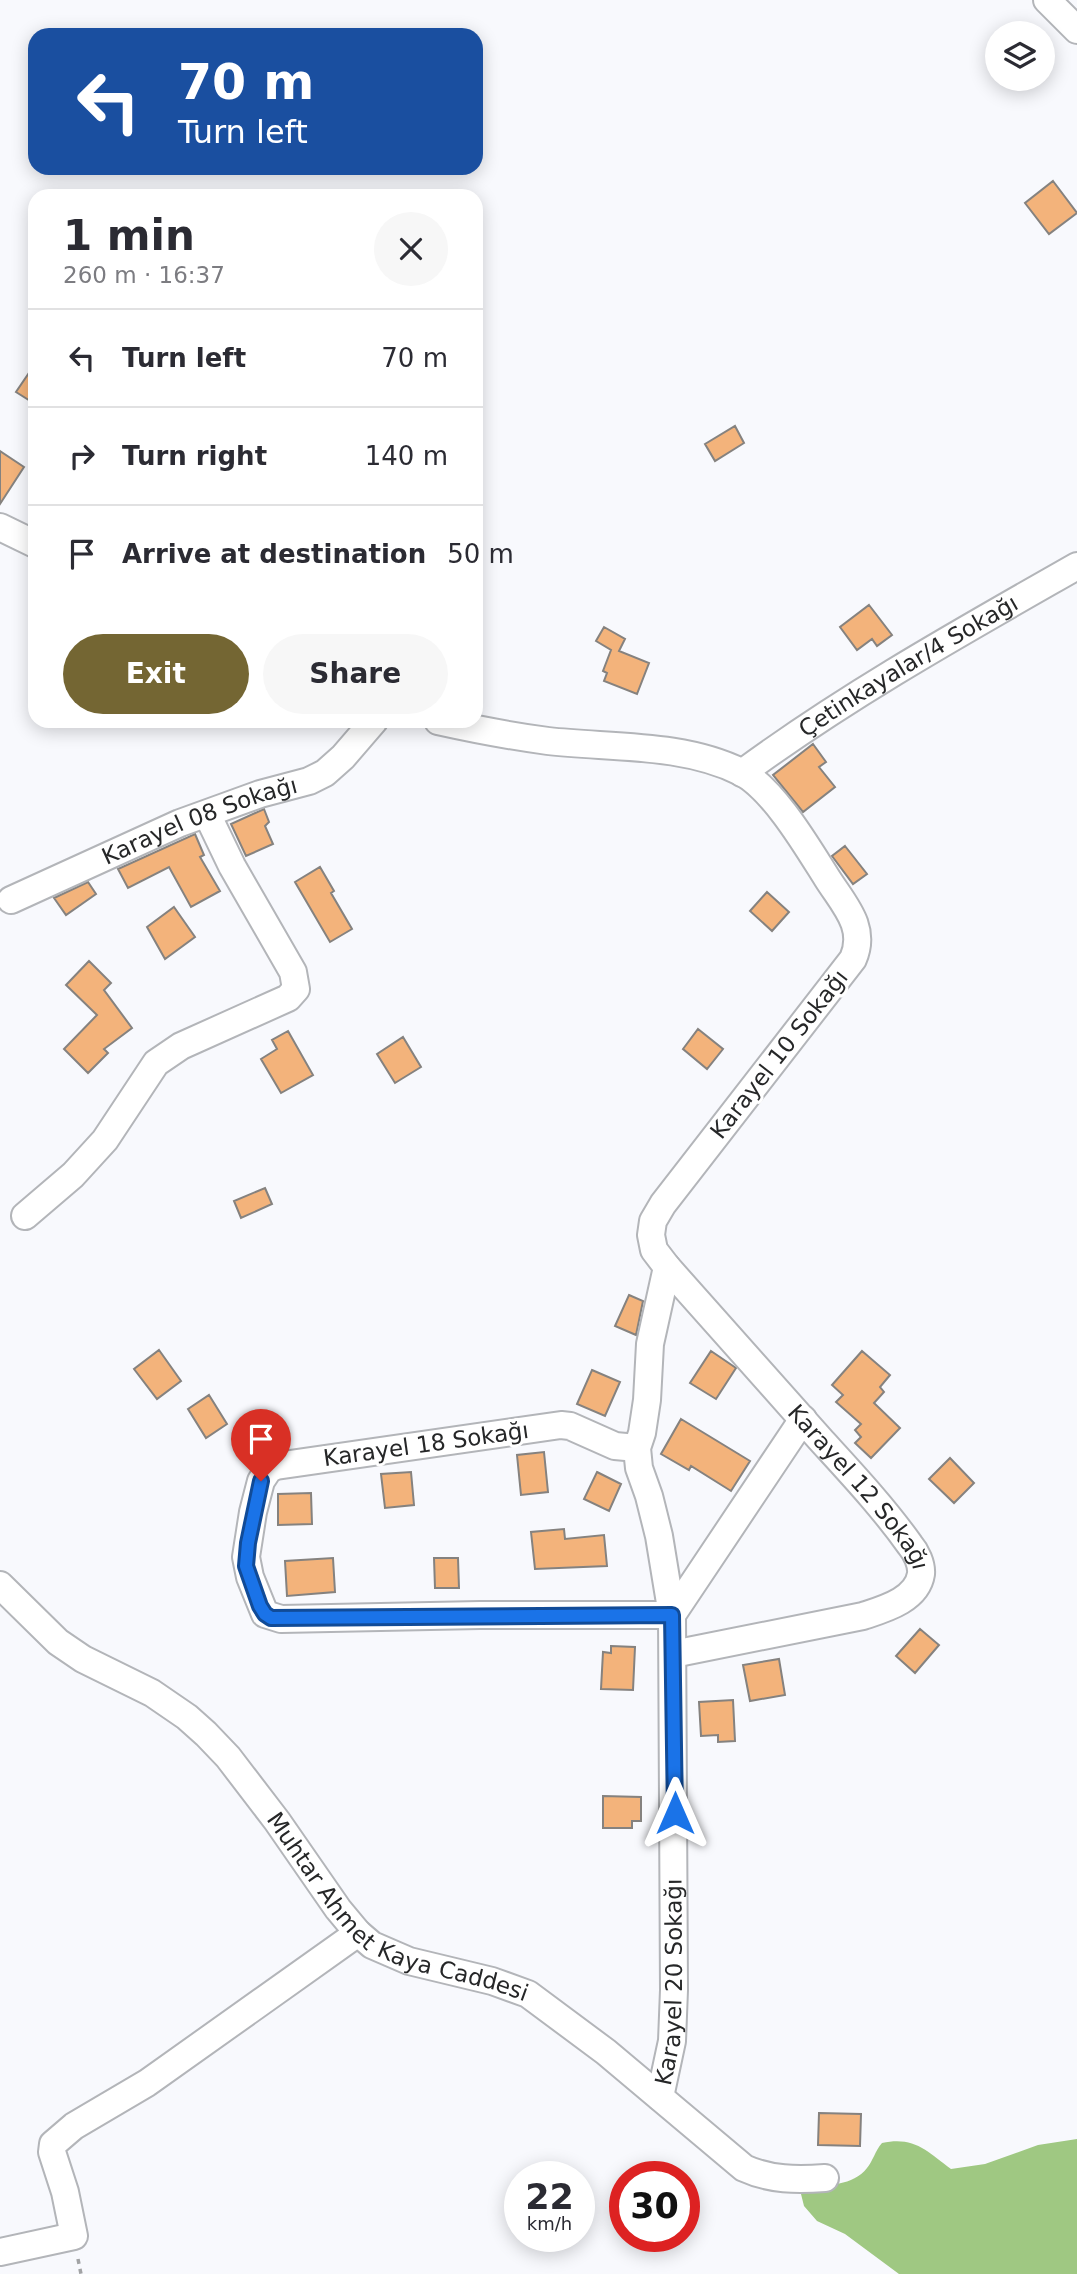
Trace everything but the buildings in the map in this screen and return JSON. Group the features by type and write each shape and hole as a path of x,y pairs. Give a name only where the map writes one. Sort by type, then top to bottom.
{"street":[{"path":"1047,0 1077,30"},
{"path":"0,527 28,541"},
{"name":"Çetinkayalar/4 Sokağı","path":"742,772 851,698 1077,566"},
{"name":"Karayel 08 Sokağı","path":"10,900 207,814 271,791 309,781 325,773 343,757 368,728"},
{"name":"Karayel 10 Sokağı","path":"476,728 548,741 677,754 742,772 768,794 809,849 859,935 858,948 853,959 838,980 663,1204 653,1221 651,1235 654,1250 667,1267"},
{"path":"25,1216 73,1175 105,1140 156,1063 181,1046 288,998 296,989 293,972 232,866 207,814"},
{"path":"667,1267 650,1345 647,1399 637,1448 639,1468 659,1536 672,1615"},
{"name":"Karayel 12 Sokağı","path":"667,1267 803,1419 912,1547 920,1563 921,1574 907,1597 863,1616 673,1654"},
{"path":"672,1615 803,1419"},
{"name":"Karayel 18 Sokağı","path":"637,1448 615,1446 570,1426 561,1425 276,1466 269,1469 261,1481 246,1566 265,1614 281,1619 412,1615 672,1615"},
{"name":"Muhtar Ahmet Kaya Caddesi","path":"0,1585 58,1642 83,1659 152,1693 206,1734 228,1757 277,1821 338,1909 372,1945 388,1954 443,1971 492,1981 528,1994 576,2028 744,2168 778,2178 825,2178"},
{"name":"Karayel 20 Sokağı","path":"660,2097 672,2041 674,1990 672,1615"},
{"path":"0,2252 74,2236 65,2192 52,2152 53,2144 60,2137 147,2083 358,1933"}],"green space":[{"path":"1077,2139 1077,2274 899,2274 845,2234 817,2221 804,2206 801,2194 807,2187 839,2184 855,2178 867,2168 882,2143 912,2143 951,2169 985,2164 1038,2145"}],"route":[{"path":"261,1481 253,1512 246,1566 260,1606 271,1618 672,1615 675,1813"}]}
